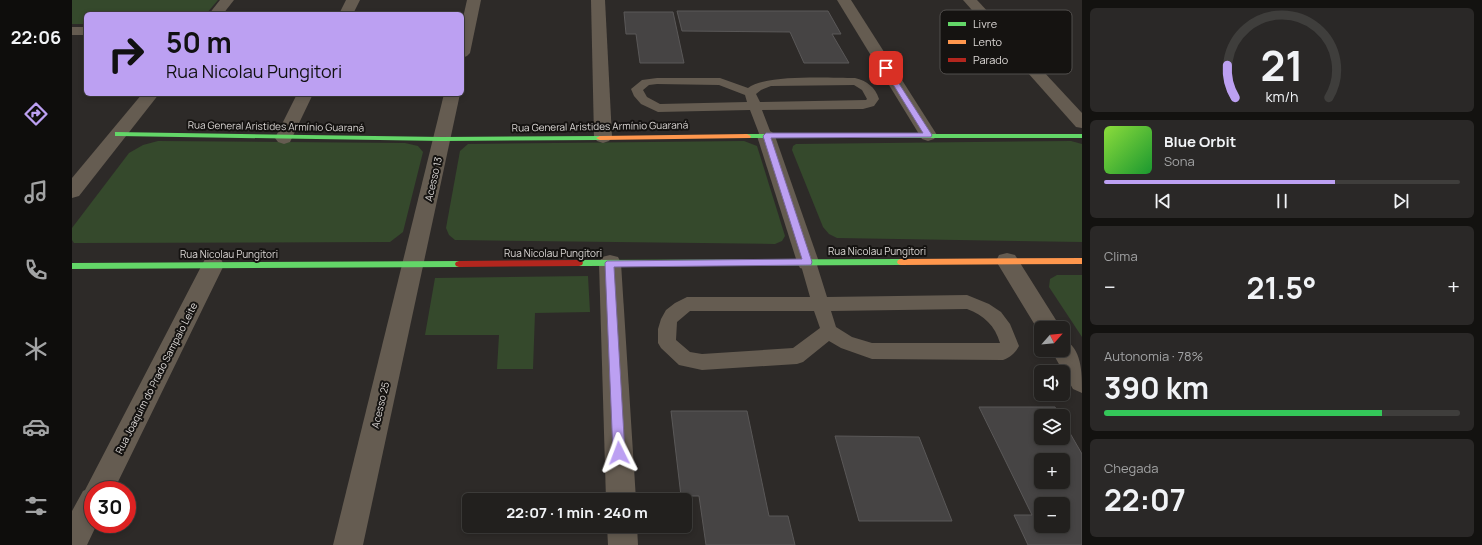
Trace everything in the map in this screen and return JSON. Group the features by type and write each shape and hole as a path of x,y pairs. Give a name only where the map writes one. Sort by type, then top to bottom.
{"street":[{"path":"218,12 227,0"},
{"path":"347,12 353,0"},
{"path":"464,44 474,0"},
{"path":"598,0 603,137"},
{"path":"844,0 928,135"},
{"path":"970,0 979,10"},
{"path":"1037,74 1082,123"},
{"path":"72,191 149,96"},
{"path":"284,138 304,96"},
{"name":"Acesso 13","path":"413,264 452,96"},
{"name":"Rua General Aristides Armínio Guaraná","path":"118,134 284,138 442,139 928,135 1082,136"},
{"path":"766,136 808,262"},
{"name":"Rua Nicolau Pungitori","path":"72,266 1082,261"},
{"path":"1007,262 1045,321"},
{"path":"610,263 621,493"},
{"name":"Acesso 25","path":"348,545 413,264"},
{"name":"Rua Joaquim do Prado Sampaio Leite","path":"104,481 212,265"},
{"path":"1067,357 1082,381"},
{"path":"72,542 84,519"},
{"path":"622,533 623,545"}],"lane":[{"path":"750,93 757,87 770,83 855,81 864,84 870,91 873,99 870,103 863,106 755,106 658,108 648,104 639,97 637,89 646,82 657,81 720,82 750,93 755,106 766,136"},
{"path":"808,262 820,304 829,331 847,343 872,351 1003,352 1010,346 1005,330 993,314 981,306 967,302 820,304 687,304 674,312 666,327 667,343 685,359 702,362 797,356 829,331"}],"green space":[{"path":"72,0 218,0 208,12 84,12 84,24 72,24"},
{"path":"158,141 405,143 418,146 423,152 403,232 390,242 74,243 72,240 72,228 129,153 143,145"},
{"path":"744,141 757,146 785,236 782,241 775,244 455,240 449,235 446,228 460,151 468,144"},
{"path":"1071,141 1082,144 1082,242 837,238 829,234 823,227 792,150 793,146 796,144"},
{"path":"1057,275 1082,275 1082,337 1049,287 1050,279"},
{"path":"588,276 590,312 535,313 533,369 497,369 499,335 425,335 435,278"}],"building":[{"path":"677,11 828,11 841,34 832,34 849,63 804,63 790,32 682,31"},
{"path":"624,12 673,12 684,63 640,63 636,34 626,34"},
{"path":"979,407 1055,407 1056,409 1034,409 1034,445 1070,445 1070,433 1082,454 1082,545 1028,545 1014,515 1032,515"},
{"path":"671,411 747,411 769,516 788,516 795,545 706,545 699,496 692,496 692,493 681,493"},
{"path":"835,436 919,437 952,521 859,521"}],"traffic: fast":[{"path":"118,134 442,139 600,138"},
{"path":"747,136 1082,136"},
{"path":"579,263 901,262"},
{"path":"72,266 459,264"}],"traffic: slow":[{"path":"600,138 747,136"},
{"path":"901,262 1082,261"}],"traffic: jam":[{"path":"459,264 579,263"}],"route":[{"path":"619,453 610,263 808,262 766,136 928,135 886,68"}]}
